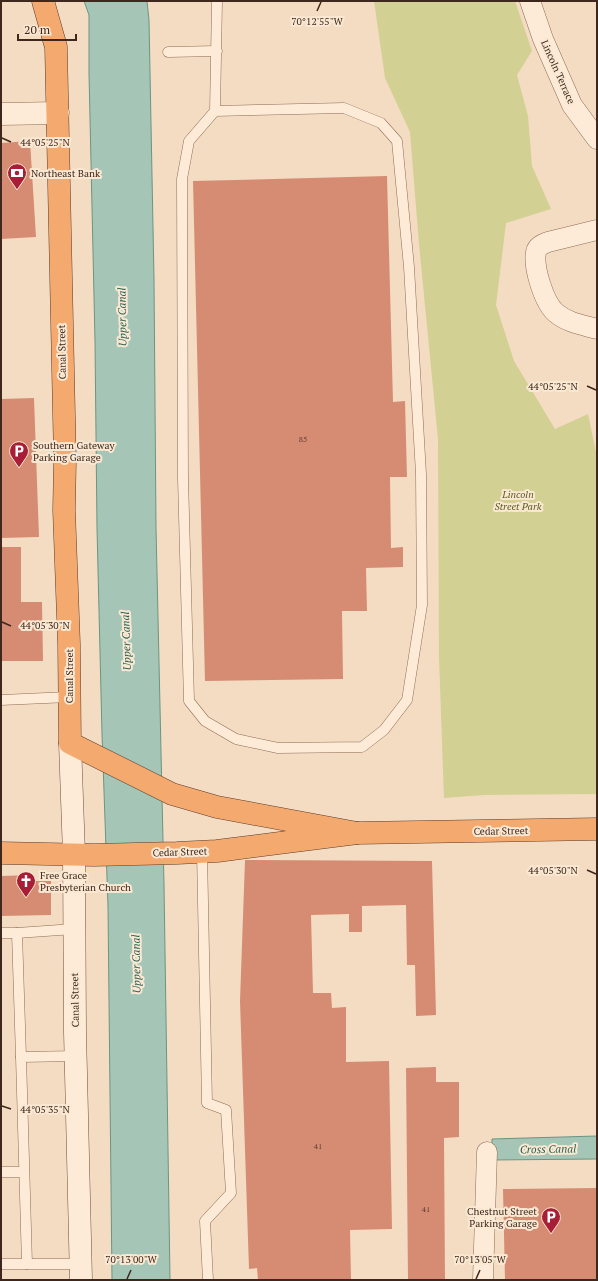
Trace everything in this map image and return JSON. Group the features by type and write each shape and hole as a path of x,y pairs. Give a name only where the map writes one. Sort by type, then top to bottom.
{"highway":[{"name":"Canal Street","path":"44,1 56,47 64,510 69,644 70,743"},
{"name":"Cedar Street","path":"70,743 172,794 217,807 357,833"},
{"name":"Cedar Street","path":"1,853 84,854 202,852 357,833 597,829"}],"main road":[{"path":"1,114 58,113"},
{"name":"Canal Street","path":"70,743 84,854 74,930 81,1272"}],"street":[{"name":"Lincoln Terrace","path":"530,1 543,39 572,105 597,138"},
{"path":"597,230 548,242 540,246 536,251 540,283 548,302 556,312 576,324 597,328"},
{"path":"483,1280 487,1152"}],"lane":[{"path":"215,111 344,108 382,123 397,141 409,267 420,458 422,604 407,700 384,730 362,747 278,748 236,739 205,721 189,701 183,478 182,179 189,142 215,111 217,1"},
{"path":"168,52 217,51"},
{"path":"1,700 69,697"},
{"path":"202,852 207,1103 226,1110 231,1193 206,1221 208,1280"},
{"path":"1,933 74,930"},
{"path":"17,933 27,1264"},
{"path":"21,1057 76,1056"},
{"path":"1,1172 24,1172"},
{"path":"1,1264 27,1264 81,1272"}],"green space":[{"name":"Lincoln Street Park","path":"374,1 515,1 532,51 517,75 528,116 532,166 551,209 506,223 496,305 514,361 555,429 588,414 597,457 597,794 484,795 444,798 439,657 438,439 419,244 410,132 385,78"}],"water":[{"name":"Upper Canal","path":"84,1 147,1 149,20 154,279 156,528 164,885 170,1280 112,1280 108,906 97,528 89,15"},
{"name":"Cross Canal","path":"597,1136 597,1159 492,1160 492,1139"}],"building":[{"name":"Northeast Bank","path":"30,141 36,237 1,239 1,143"},
{"path":"387,176 393,402 405,401 407,477 390,477 391,548 403,547 403,567 366,568 367,611 342,611 343,679 205,681 193,181"},
{"name":"Southern Gateway Parking Garage","path":"34,398 39,537 1,538 1,399"},
{"path":"1,547 21,547 21,602 42,602 43,661 1,661"},
{"path":"245,860 432,861 436,1015 416,1016 415,965 407,965 406,905 362,906 362,932 349,932 349,914 311,915 313,993 331,993 332,1008 346,1007 346,1062 389,1061 392,1229 350,1230 351,1279 258,1280 257,1268 249,1269 240,1001"},
{"name":"Free Grace Presbyterian Church","path":"33,875 33,881 51,881 51,915 1,916 1,876"},
{"path":"436,1067 436,1082 459,1082 459,1137 444,1138 445,1280 408,1280 406,1068"},
{"name":"Chestnut Street Parking Garage","path":"597,1188 597,1280 505,1280 503,1189"}],"place":[{"name":"Northeast Bank","path":"17,190"},
{"name":"Southern Gateway Parking Garage","path":"19,468"},
{"name":"Free Grace Presbyterian Church","path":"26,898"},
{"name":"Chestnut Street Parking Garage","path":"551,1234"}]}
